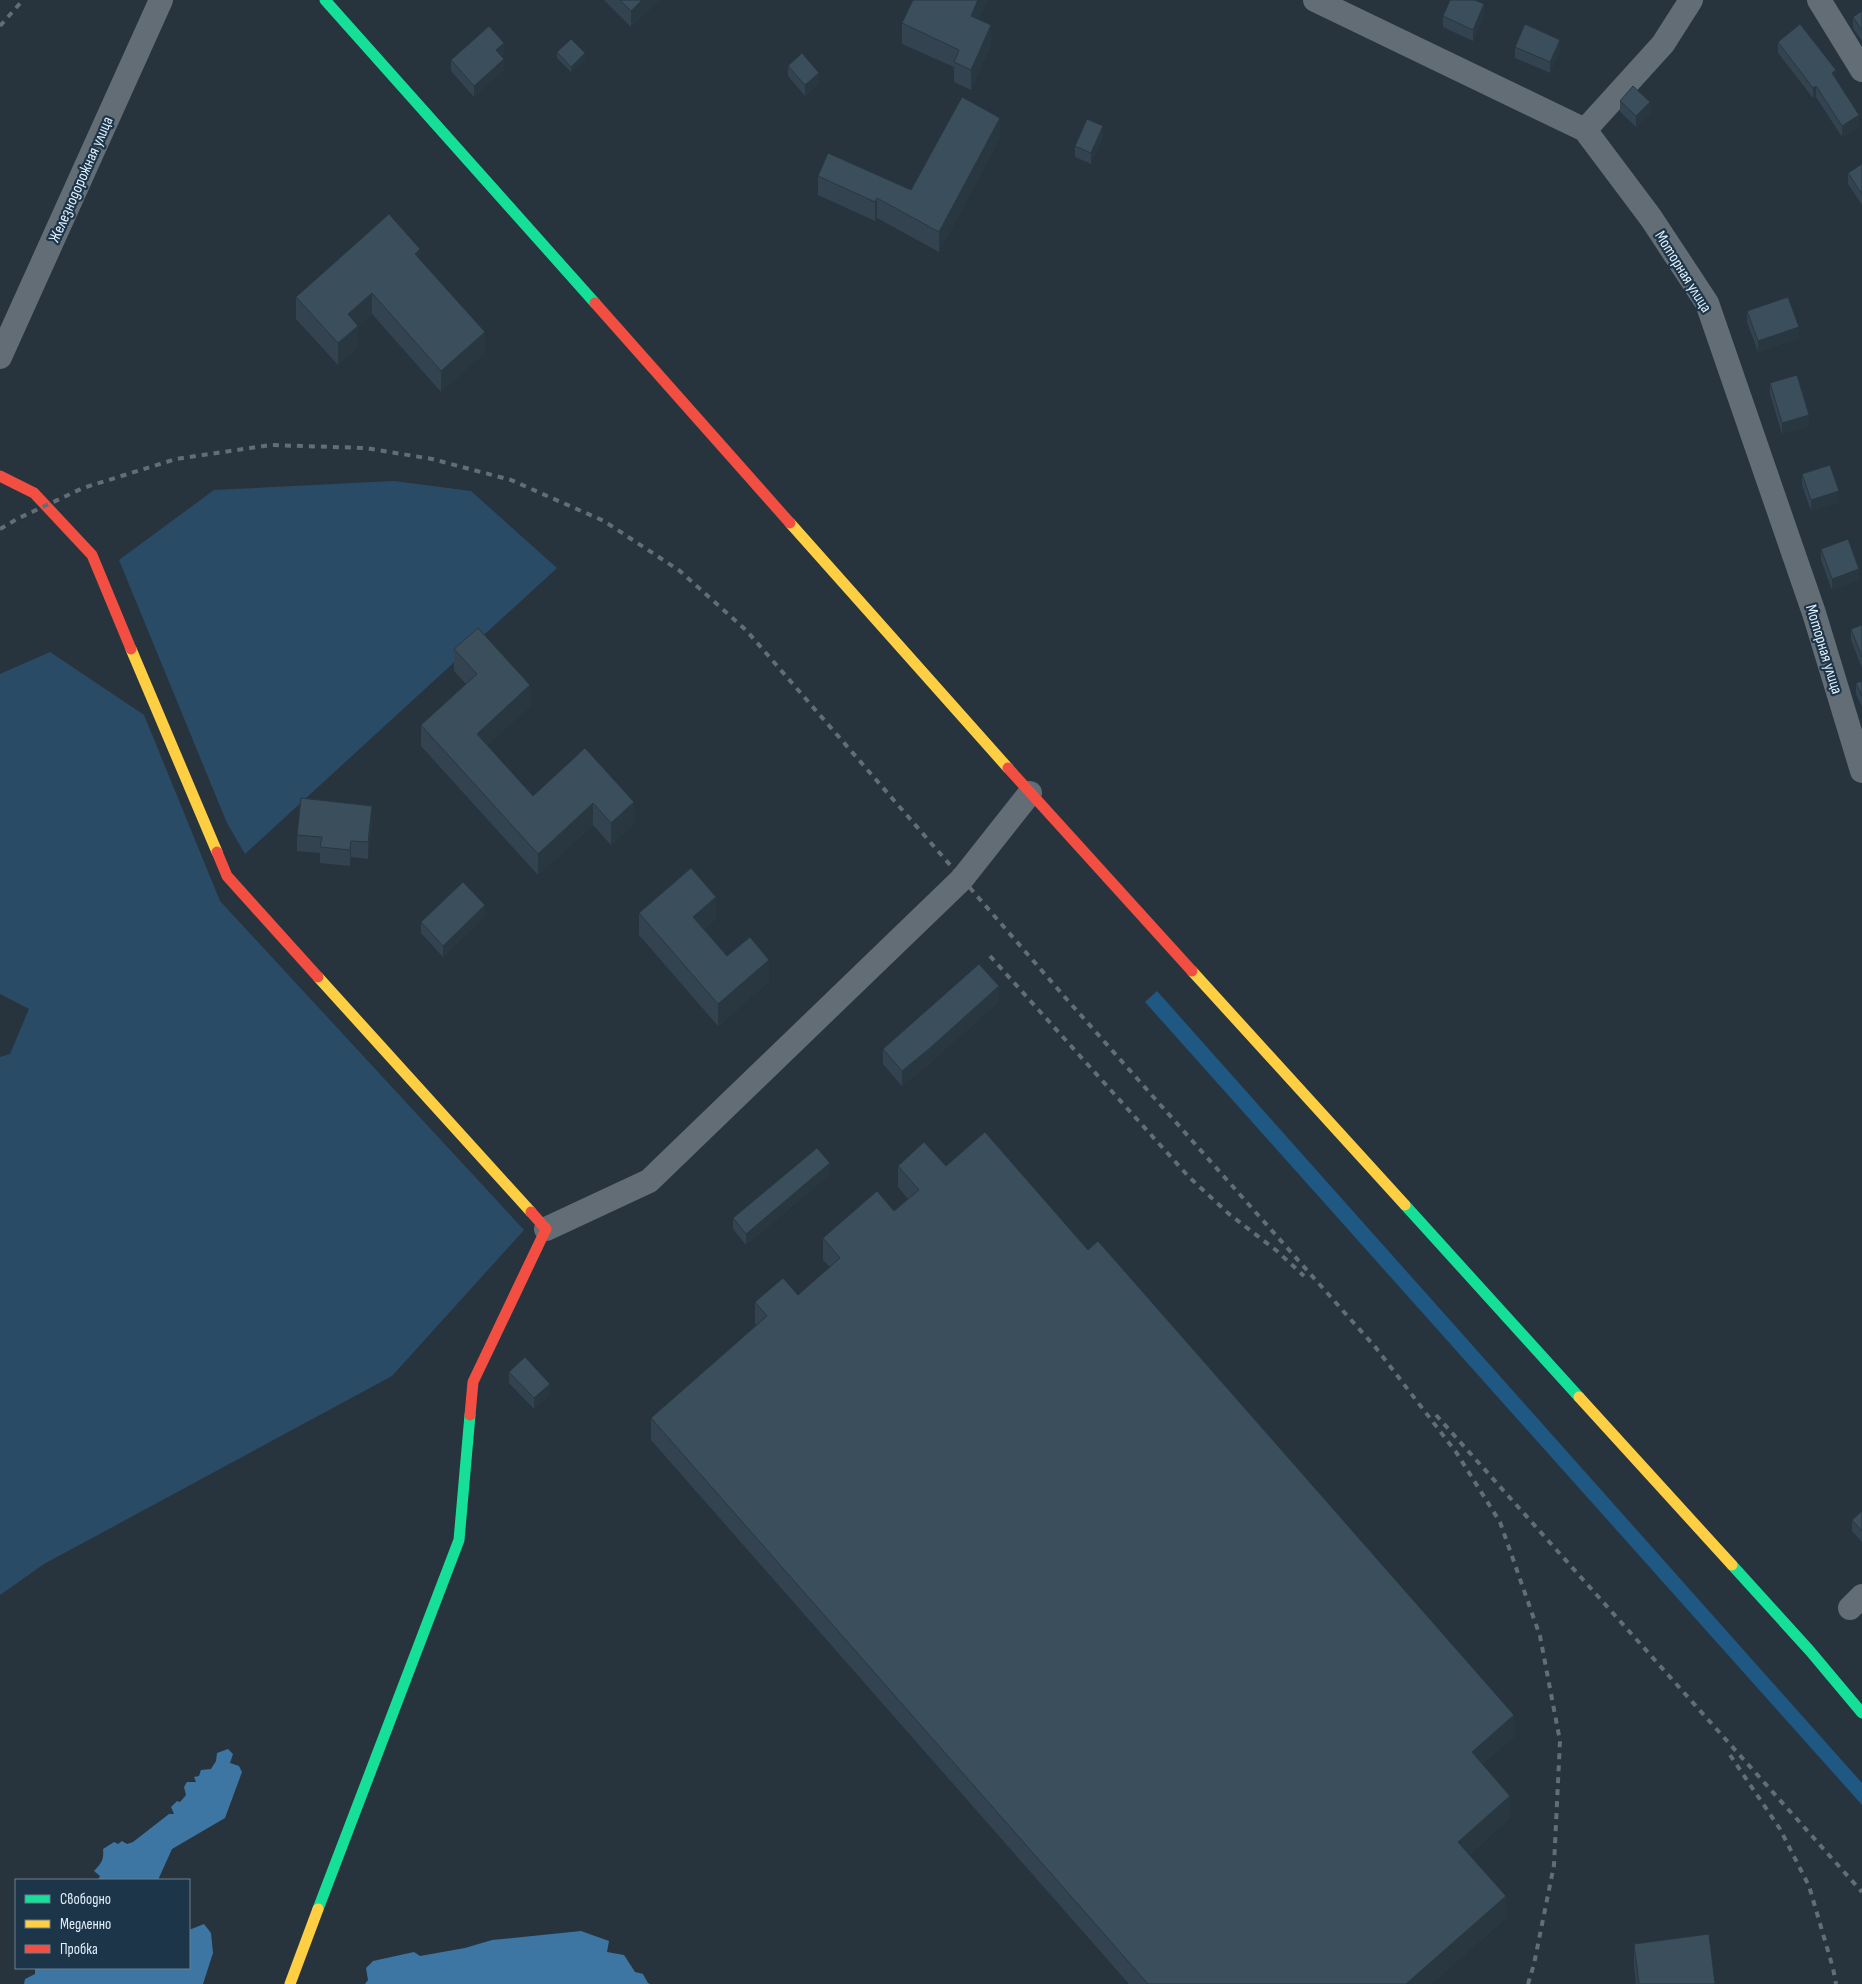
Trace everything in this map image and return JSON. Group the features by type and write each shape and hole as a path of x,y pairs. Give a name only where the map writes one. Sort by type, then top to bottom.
{"street":[{"name":"Железнодорожная улица","path":"0,357 161,0"},
{"path":"324,0 1030,793 1803,1644 1862,1713"},
{"name":"Моторная улица","path":"1315,0 1585,130 1651,218 1707,303 1814,613 1862,771"},
{"path":"1585,130 1662,44 1691,0"},
{"path":"1818,0 1862,70"},
{"path":"0,476 34,493 92,555 227,876 546,1228"},
{"path":"290,1984 459,1540 472,1382 546,1228 649,1181 962,879 1030,793"}],"shaded area":[{"path":"394,481 471,491 557,568 245,854 227,823 119,560 214,490"},
{"path":"50,652 144,715 220,901 524,1230 392,1376 44,1564 0,1595 0,1057 10,1054 29,1009 0,994 0,674"},
{"path":"1157,991 1862,1783 1862,1805 1145,1002"},
{"path":"228,1749 233,1754 230,1763 239,1766 242,1772 225,1818 172,1849 158,1879 98,1879 100,1876 94,1871 102,1861 103,1849 114,1842 118,1844 122,1841 127,1844 133,1842 169,1814 174,1814 171,1807 177,1801 180,1802 186,1795 184,1787 187,1782 196,1782 194,1777 199,1776 201,1770 211,1769 216,1761 217,1753"},
{"path":"204,1924 211,1933 213,1953 203,1984 24,1984 25,1979 35,1974 35,1969 190,1969 190,1930"},
{"path":"581,1931 609,1941 607,1952 624,1955 635,1972 643,1974 650,1984 365,1984 368,1980 366,1968 373,1961 414,1952 420,1956 465,1948 492,1940"}],"building":[{"path":"620,0 642,0 631,11"},
{"path":"913,0 978,0 971,16 991,25 971,70 954,62 959,50 902,23"},
{"path":"1450,0 1475,0 1484,4 1473,30 1443,16"},
{"path":"1862,11 1862,30 1853,17"},
{"path":"1525,24 1560,40 1550,62 1515,47"},
{"path":"1800,24 1836,70 1832,73 1859,115 1842,126 1816,86 1813,88 1778,42"},
{"path":"489,26 504,43 496,50 504,59 474,86 451,60"},
{"path":"571,39 585,53 571,67 557,52"},
{"path":"802,53 819,73 805,85 788,66"},
{"path":"1633,86 1650,102 1636,116 1620,101"},
{"path":"962,97 1000,118 939,232 877,198 875,202 818,176 828,153 911,190"},
{"path":"1087,119 1103,126 1091,153 1075,146"},
{"path":"1862,164 1862,194 1848,173"},
{"path":"389,214 420,249 415,254 485,332 441,371 372,293 348,314 358,326 338,343 296,297"},
{"path":"1788,297 1799,327 1758,341 1747,311"},
{"path":"1797,375 1809,415 1782,423 1770,383"},
{"path":"1830,465 1839,491 1811,500 1802,474"},
{"path":"1848,539 1859,569 1832,579 1821,549"},
{"path":"1862,625 1862,657 1851,629"},
{"path":"478,628 530,685 477,734 533,796 585,748 634,802 611,823 593,803 538,854 421,725 477,674 454,649"},
{"path":"1862,681 1862,696 1856,683"},
{"path":"301,798 372,806 368,842 351,841 350,850 320,847 322,837 297,835"},
{"path":"691,868 716,897 693,917 727,956 750,937 769,960 718,1004 639,913"},
{"path":"463,882 485,905 443,946 421,922"},
{"path":"979,964 999,986 902,1071 883,1049"},
{"path":"985,1132 1088,1250 1098,1241 1514,1715 1472,1752 1510,1796 1458,1842 1506,1896 1406,1984 1148,1984 651,1418 767,1316 755,1302 783,1278 798,1295 840,1258 823,1238 877,1191 894,1211 919,1190 898,1166 924,1142 946,1166"},
{"path":"817,1148 830,1163 746,1234 733,1218"},
{"path":"525,1357 550,1384 534,1398 509,1372"},
{"path":"1862,1511 1862,1531 1852,1520"},
{"path":"1709,1934 1715,1984 1639,1984 1634,1944"}],"railway":[{"path":"0,26 23,0"},
{"path":"0,529 83,488 176,459 271,445 366,448 432,459 511,480 604,521 680,571 746,630 1063,995 1376,1348 1456,1452 1500,1522 1540,1636 1560,1741 1554,1865 1534,1964 1528,1984"},
{"path":"990,956 1189,1177 1229,1214 1277,1251 1304,1276"},
{"path":"1436,1415 1862,1892"},
{"path":"1730,1755 1780,1829 1809,1886 1836,1984"}],"traffic: fast":[{"path":"325,0 595,303"},
{"path":"1405,1205 1579,1397"},
{"path":"318,1909 459,1540 470,1415"},
{"path":"1732,1565 1810,1651 1862,1713"}],"traffic: slow":[{"path":"790,523 1008,768"},
{"path":"131,649 217,852"},
{"path":"1192,971 1405,1205"},
{"path":"318,977 531,1212"},
{"path":"1579,1397 1732,1565"},
{"path":"290,1984 318,1909"}],"traffic: jam":[{"path":"595,303 790,523"},
{"path":"0,476 34,493 92,555 131,649"},
{"path":"1008,768 1192,971"},
{"path":"217,852 227,876 318,977"},
{"path":"470,1415 473,1382 546,1229 531,1212"}]}
